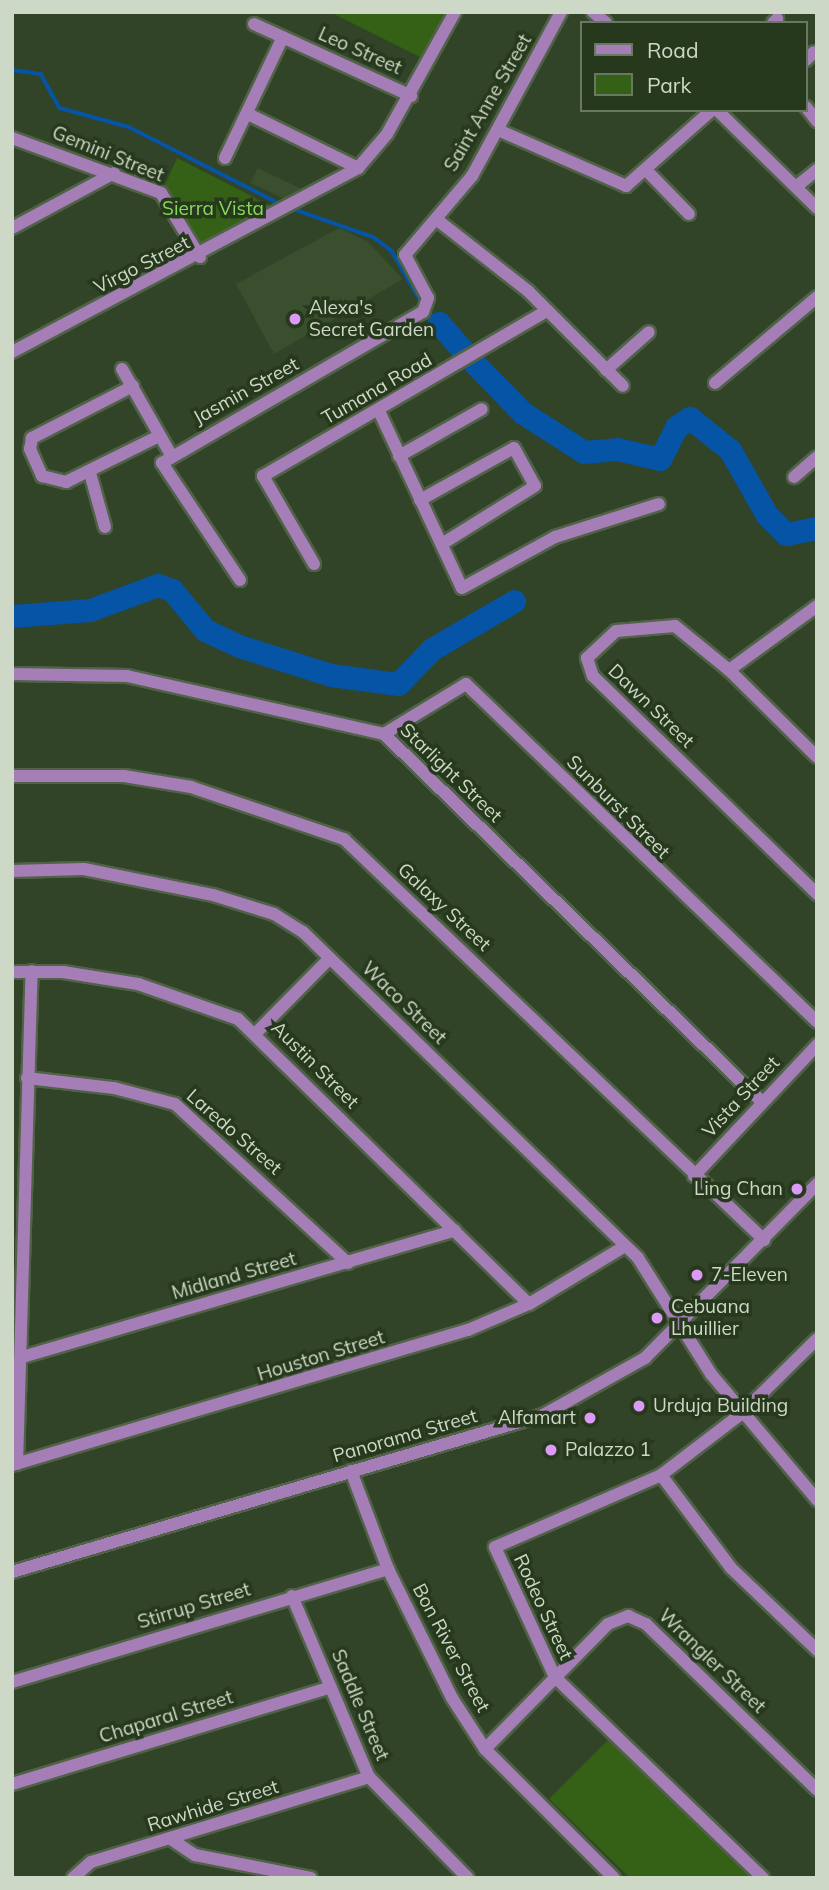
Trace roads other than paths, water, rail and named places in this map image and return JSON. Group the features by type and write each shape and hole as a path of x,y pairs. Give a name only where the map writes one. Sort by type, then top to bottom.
{"street":[{"name":"Virgo Street","path":"12,352 200,257 358,168 411,96 455,12"},
{"name":"Saint Anne Street","path":"426,309 404,258 436,219 498,130 561,12"},
{"name":"Leo Street","path":"254,24 411,96"},
{"path":"225,158 283,37"},
{"path":"498,130 619,186 647,171 712,112"},
{"path":"716,112 797,186 817,208"},
{"path":"248,114 358,168"},
{"name":"Gemini Street","path":"13,139 114,173 163,195 200,257"},
{"path":"797,186 817,170"},
{"path":"647,171 689,214"},
{"path":"12,228 114,173"},
{"path":"436,219 547,311 622,386"},
{"path":"715,383 817,297"},
{"name":"Jasmin Street","path":"167,459 426,309"},
{"name":"Tumana Road","path":"314,564 262,478 547,311"},
{"path":"606,370 649,332"},
{"path":"122,369 159,436 167,459 240,580"},
{"path":"133,386 31,441 42,476 51,482 90,473 159,436"},
{"path":"399,456 482,409"},
{"path":"379,411 463,588 555,537 659,504"},
{"path":"421,500 514,448 535,486 442,544"},
{"path":"794,477 817,457"},
{"path":"90,473 105,527"},
{"path":"729,670 817,606"},
{"name":"Dawn Street","path":"817,757 729,670 675,626 655,624 617,631 586,663 817,894"},
{"name":"Starlight Street","path":"12,674 127,676 384,734 762,1102"},
{"name":"Sunburst Street","path":"384,734 466,684 817,1023"},
{"name":"Galaxy Street","path":"12,776 124,776 191,787 334,833 764,1240"},
{"name":"Waco Street","path":"12,871 72,868 213,895 274,914 330,958 625,1246 742,1413 817,1500"},
{"path":"256,1033 330,958"},
{"path":"15,1464 22,1357 19,1200 32,971"},
{"name":"Austin Street","path":"12,972 32,971 171,992 219,1008 256,1033 529,1304"},
{"name":"Vista Street","path":"694,1176 817,1045"},
{"name":"Laredo Street","path":"27,1078 114,1088 175,1104 348,1263"},
{"name":"Panorama Street","path":"12,1572 544,1415 645,1358 817,1184"},
{"name":"Midland Street","path":"22,1357 455,1230"},
{"name":"Houston Street","path":"15,1464 366,1362 529,1304 625,1246"},
{"name":"Rodeo Street","path":"763,1878 555,1677 495,1547 661,1475 742,1413 817,1339"},
{"name":"Bon River Street","path":"351,1471 388,1569 439,1674 485,1749 614,1878"},
{"path":"661,1475 732,1568 817,1650"},
{"name":"Stirrup Street","path":"12,1682 388,1569"},
{"name":"Saddle Street","path":"292,1596 369,1777 468,1878"},
{"name":"Wrangler Street","path":"485,1749 608,1624 638,1618 817,1790"},
{"name":"Chaparal Street","path":"12,1784 331,1687"},
{"name":"Rawhide Street","path":"73,1878 91,1862 369,1777"},
{"path":"171,1839 195,1855 311,1878"}],"waterway":[{"path":"12,70 41,74 60,108 129,127 282,205"},
{"path":"290,208 373,237 392,251 423,305"},
{"path":"428,311 439,323"},
{"path":"439,323 465,353"},
{"path":"475,364 523,413 584,452 617,449 660,459 676,427 690,418 730,450 767,515 786,534 817,528"},
{"path":"12,616 90,610 158,585 172,590 205,630 239,646 331,675 398,684 432,649 514,601"}],"place":[{"name":"Alexa's Secret Garden","path":"295,319"},
{"name":"Ling Chan","path":"797,1189"},
{"name":"7-Eleven","path":"697,1275"},
{"name":"Cebuana Lhuillier","path":"657,1318"},
{"name":"Urduja Building","path":"639,1406"},
{"name":"Alfamart","path":"590,1418"},
{"name":"Palazzo 1","path":"551,1450"}],"park label":[{"name":"Sierra Vista","path":"213,209"}]}
